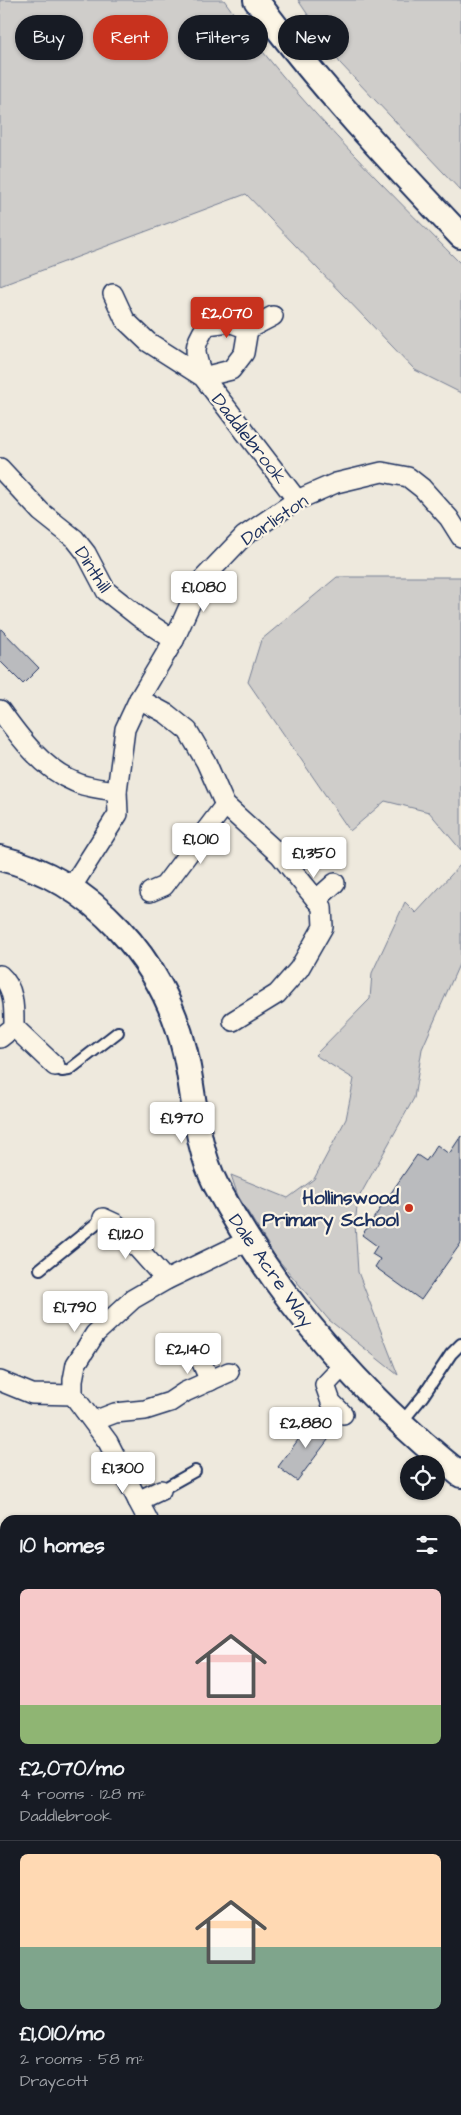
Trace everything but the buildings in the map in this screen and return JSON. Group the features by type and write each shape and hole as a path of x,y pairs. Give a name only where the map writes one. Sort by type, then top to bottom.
{"street":[{"path":"256,0 366,135 461,236"},
{"name":"Daddlebrook","path":"113,294 125,320 148,342 203,377 231,370 244,353 248,329 228,322 207,326 196,341 196,357 203,377 297,500"},
{"path":"248,329 273,316"},
{"name":"Dinthill","path":"0,468 41,512 74,539 86,552 106,591 139,618 174,640"},
{"name":"Darliston","path":"71,888 118,814 117,791 126,729 139,699 174,640 200,582 244,536 297,500 336,483 382,472 408,477 422,488 449,518 461,537"},
{"path":"139,699 167,714 188,731 206,762 225,804 280,855 322,907 323,927 299,969 277,994 233,1021"},
{"path":"0,710 37,755 56,773 77,783 117,791"},
{"path":"150,892 164,886 225,804"},
{"name":"Dale Acre Way","path":"0,858 16,862 71,888 104,914 132,941 154,976 170,1008 185,1050 202,1148 214,1182 247,1241 343,1366 401,1423 461,1475"},
{"path":"316,900 335,883"},
{"path":"0,975 6,981 14,1001 7,1033 55,1066"},
{"path":"103,1218 116,1224 166,1280"},
{"path":"145,1515 108,1442 73,1395 76,1364 95,1334 133,1299 166,1280 247,1241"},
{"path":"198,1354 210,1381"},
{"path":"343,1366 325,1385 331,1402 343,1414"},
{"path":"94,1421 115,1413 157,1407 229,1372"},
{"path":"0,1381 32,1394 73,1395"},
{"path":"138,1501 161,1490"}],"lane":[{"path":"55,1066 62,1071 69,1070 118,1032"},
{"path":"40,1269 103,1218"},
{"path":"401,1423 423,1396 451,1354 461,1344"},
{"path":"161,1490 195,1471"}],"shaded area":[{"path":"0,0 224,0 235,15 178,15 178,60 268,60 268,58 337,137 461,264 461,393 415,370 246,194 0,286"},
{"path":"298,0 461,0 461,191 338,60 349,60 349,15 308,15"},
{"path":"337,577 461,577 461,850 429,812 385,801 350,831 248,682 261,640"},
{"path":"461,864 461,960 422,1049 414,1098 358,1199 355,1224 358,1272 398,1375 329,1320 275,1256 238,1196 231,1175 288,1198 314,1179 346,1119 354,1079 315,1055 370,999 372,973 405,902 416,913"}],"place":[{"name":"Hollinswood Primary School","path":"409,1208"}]}
